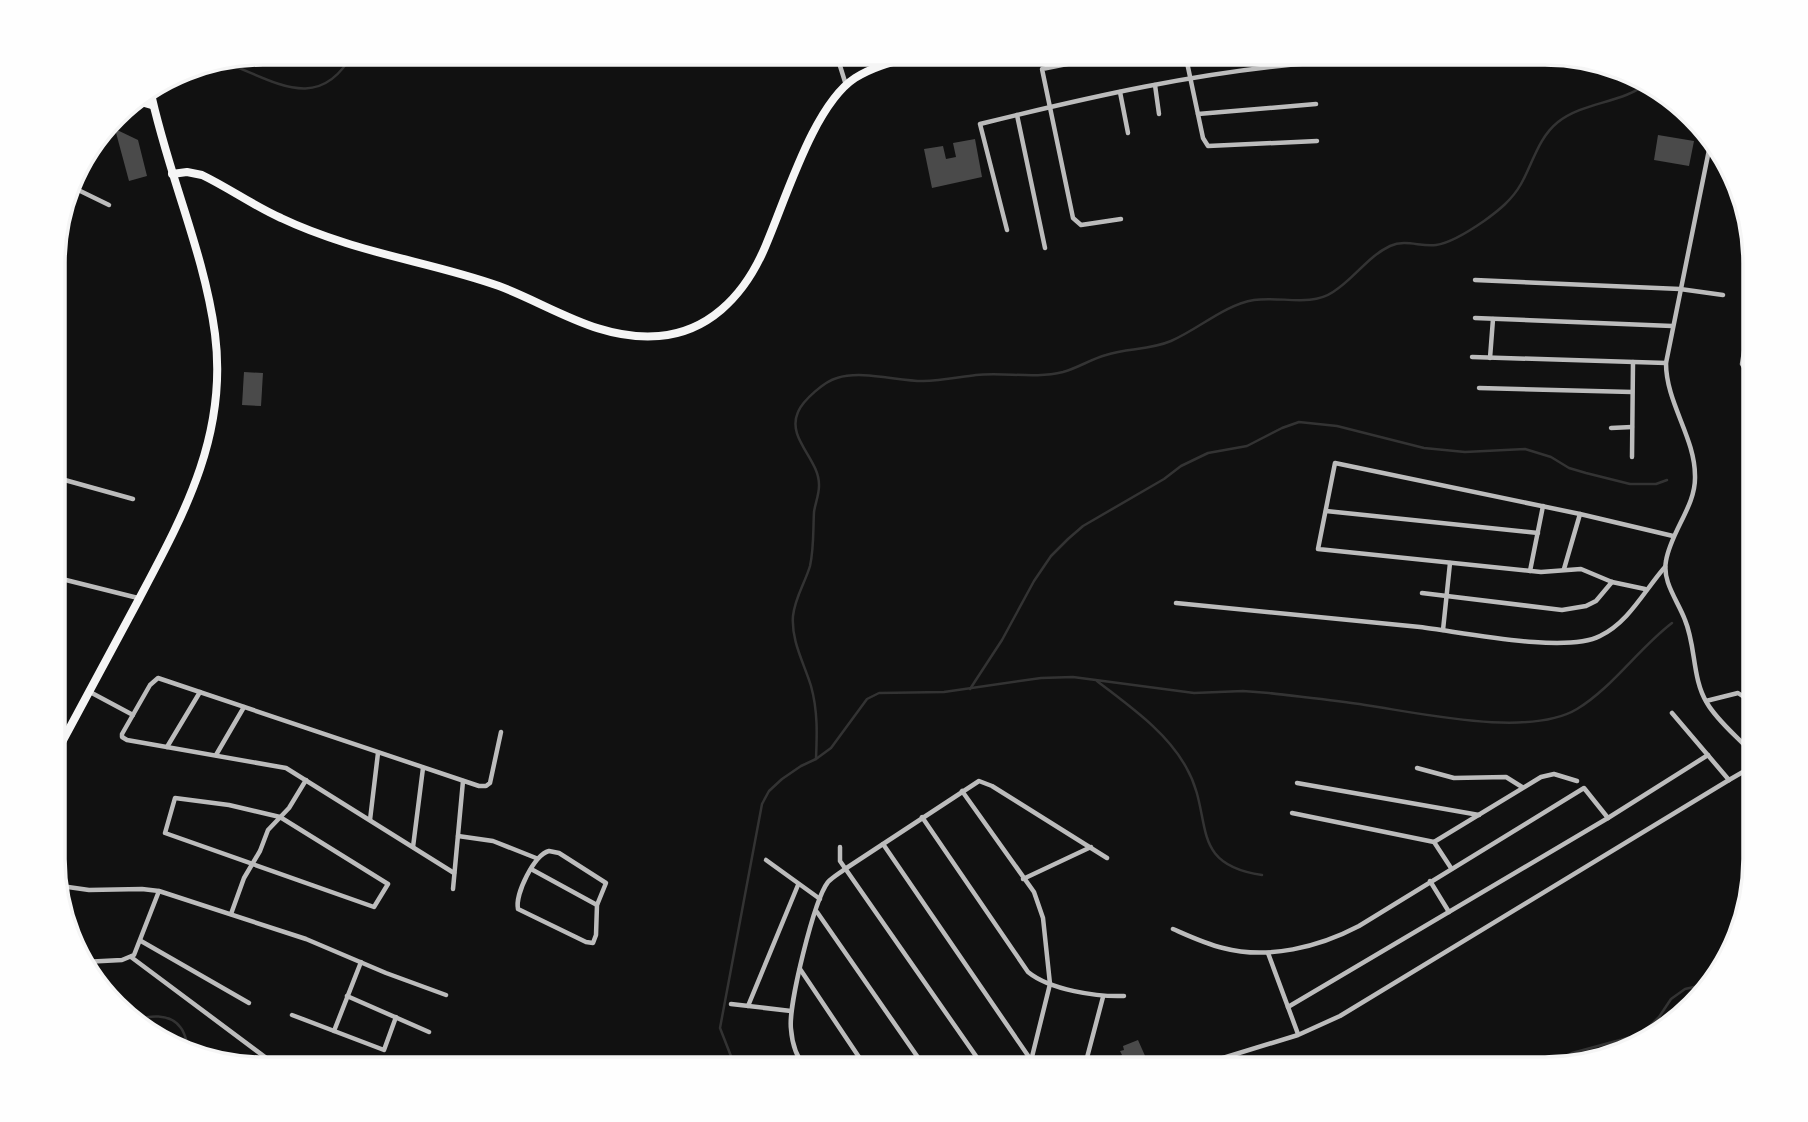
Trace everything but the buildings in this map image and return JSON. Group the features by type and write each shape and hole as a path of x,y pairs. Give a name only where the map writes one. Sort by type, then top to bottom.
{"main road":[{"path":"172,174 187,172 202,175 283,219 345,242 499,286 593,328 626,336 660,336 682,332 707,320 729,304 748,281 817,124 828,105 846,85 871,70 886,65"},
{"path":"65,737 190,500 206,454 215,405 217,357 212,315 152,99"},
{"path":"145,104 153,106"}],"street":[{"path":"840,65 846,85"},
{"path":"1062,65 1042,69 1074,221 1081,225 1121,219"},
{"path":"1188,65 1203,138 1208,146 1317,141"},
{"path":"1007,230 980,124 1051,106 1190,78 1291,65"},
{"path":"1155,85 1158,114"},
{"path":"1120,92 1128,132"},
{"path":"1198,114 1317,104"},
{"path":"1017,115 1045,248"},
{"path":"1709,152 1667,363 1669,390 1688,445 1695,477 1692,495 1673,536 1665,567 1667,580 1689,632 1706,701 1743,743"},
{"path":"79,191 109,205"},
{"path":"1475,280 1680,289 1723,295"},
{"path":"1475,318 1672,327"},
{"path":"1490,358 1493,318"},
{"path":"1472,357 1667,363"},
{"path":"1632,457 1633,362"},
{"path":"1479,388 1632,392"},
{"path":"1611,428 1632,427"},
{"path":"1645,589 1612,582 1581,569 1530,571 1318,549 1335,463 1673,536"},
{"path":"65,480 133,499"},
{"path":"1530,571 1543,506"},
{"path":"1326,511 1538,533"},
{"path":"1564,569 1580,514"},
{"path":"1443,630 1450,563"},
{"path":"1176,603 1555,643 1589,640 1600,636 1626,617 1645,589 1665,567"},
{"path":"65,580 139,598"},
{"path":"1422,593 1544,608 1574,609 1596,601 1612,582"},
{"path":"454,873 292,771 278,766 122,737 151,683 156,679 163,679 377,753 484,786 490,783 501,732"},
{"path":"89,692 133,715"},
{"path":"167,747 200,692"},
{"path":"1706,701 1738,693 1743,696"},
{"path":"216,755 244,707"},
{"path":"1672,713 1729,780"},
{"path":"370,820 377,753"},
{"path":"1288,1007 1608,818 1708,755"},
{"path":"413,847 423,768"},
{"path":"1417,768 1454,778 1506,777 1522,787"},
{"path":"1226,1057 1298,1035 1340,1016 1743,772"},
{"path":"1292,813 1434,842 1541,777 1554,774 1577,780"},
{"path":"230,914 268,830 289,807 306,780"},
{"path":"453,889 463,780"},
{"path":"799,1057 794,1046 791,1011 816,911 827,884 962,790 979,781 987,783 1107,858"},
{"path":"1297,783 1479,815"},
{"path":"1173,929 1224,948 1268,953 1314,944 1345,933 1584,788 1608,818"},
{"path":"962,790 1039,902 1050,984 1033,1057"},
{"path":"175,798 229,805 280,817 388,884 374,907 165,833 175,798"},
{"path":"922,817 1028,972 1050,984 1103,997 1124,996"},
{"path":"458,836 493,841 536,858"},
{"path":"1434,842 1451,868"},
{"path":"883,844 1029,1057"},
{"path":"840,847 839,858 845,869 977,1057"},
{"path":"1023,879 1091,847"},
{"path":"553,851 603,879 606,885 597,905 596,935 591,943 520,911 517,901 536,858 544,852 553,851"},
{"path":"766,860 820,899"},
{"path":"531,869 597,905"},
{"path":"1430,881 1449,912"},
{"path":"748,1006 798,885"},
{"path":"66,886 89,890 159,891 306,939 446,995"},
{"path":"94,961 122,960 131,957 138,950 159,891"},
{"path":"816,911 918,1057"},
{"path":"141,942 249,1003"},
{"path":"1268,953 1298,1035"},
{"path":"131,957 265,1057"},
{"path":"334,1031 360,962"},
{"path":"800,969 859,1057"},
{"path":"347,996 429,1032"},
{"path":"1087,1057 1103,997"},
{"path":"731,1004 791,1011"},
{"path":"292,1015 384,1050 396,1017"}],"waterway":[{"path":"235,67 276,83 309,88 325,84 344,65"},
{"path":"816,759 815,705 793,625 796,603 811,559 814,512 819,486 818,476 796,431 795,422 801,407 815,392 832,380 857,375 923,381 987,374 1041,375 1063,372 1106,355 1171,341 1243,303 1264,299 1305,300 1324,296 1341,287 1374,256 1390,246 1402,243 1442,244 1479,225 1513,195 1541,143 1558,122 1580,110 1639,89"},
{"path":"970,689 1051,556 1083,526 1164,479 1181,466 1208,453 1247,446 1299,422 1337,426 1424,448 1465,452 1525,449 1551,457 1569,468 1630,484 1656,484 1667,480"},
{"path":"731,1057 720,1028 762,804 769,791 782,779 831,748 867,699 879,693 944,692 1041,678 1073,677 1194,693 1269,693 1474,721 1531,722 1556,717 1577,709 1590,700 1672,623"},
{"path":"1097,681 1146,720 1178,754 1194,786 1206,836 1222,861 1238,869 1262,875"},
{"path":"1648,1028 1671,999 1685,989 1696,987"},
{"path":"145,1018 171,1019 183,1031 186,1042"},
{"path":"1569,1055 1641,1033"}]}
